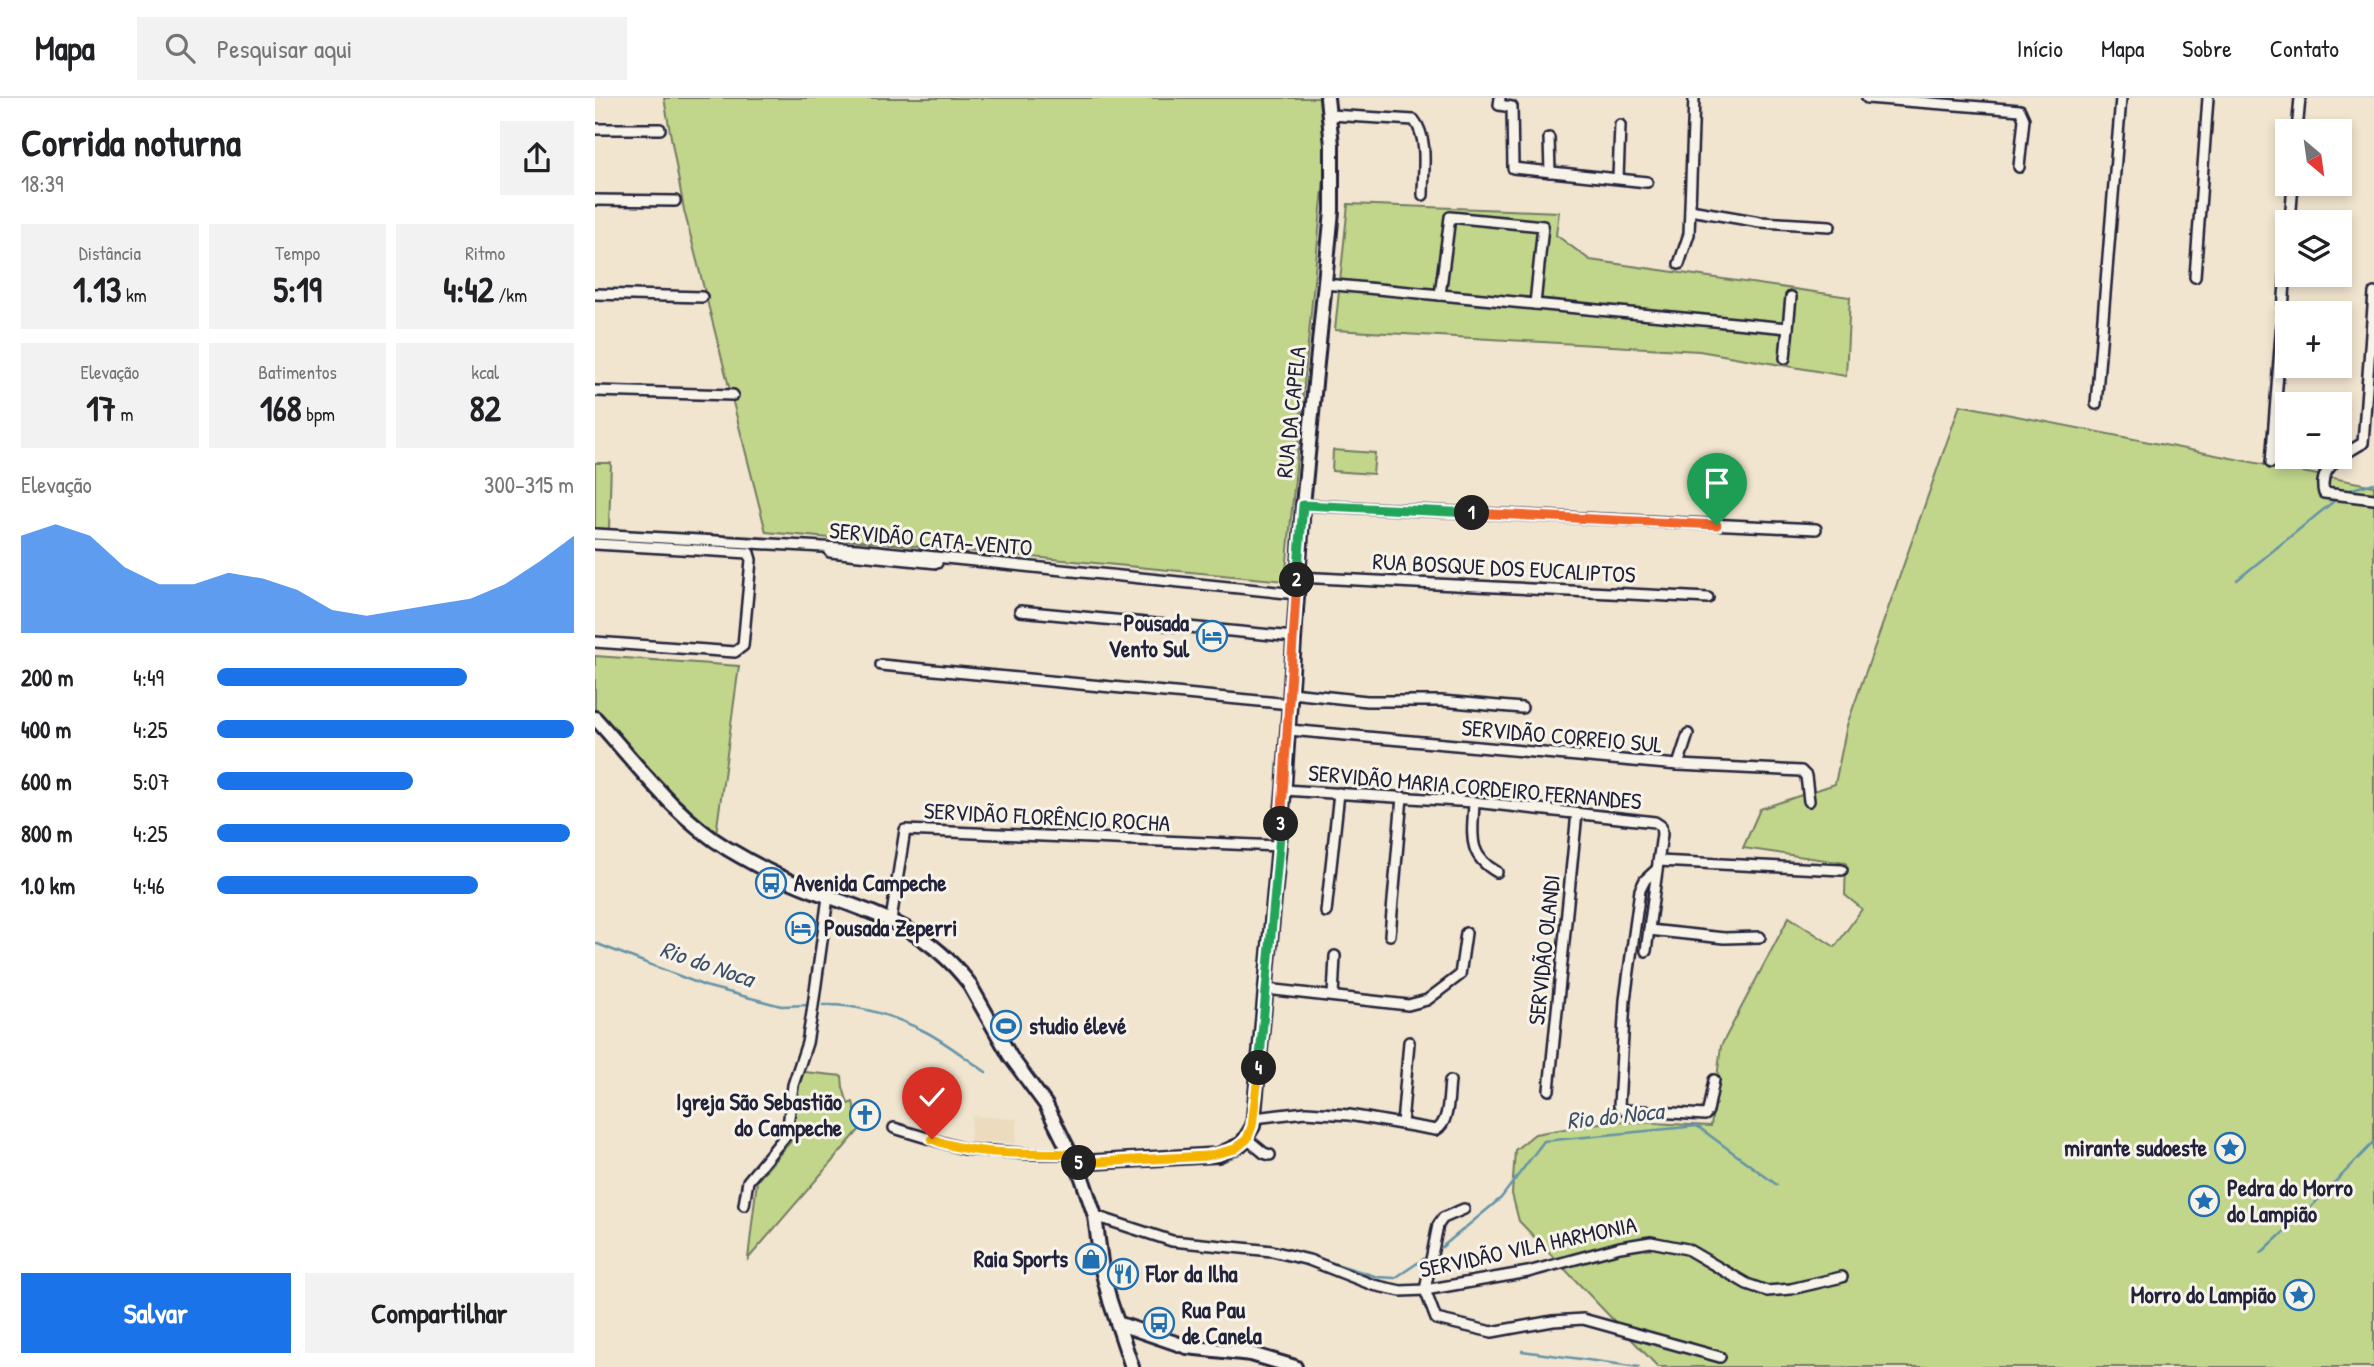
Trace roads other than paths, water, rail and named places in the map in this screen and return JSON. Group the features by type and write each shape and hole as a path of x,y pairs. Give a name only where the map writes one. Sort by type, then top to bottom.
{"main road":[{"name":"RUA DA CAPELA","path":"1247,1139 1254,1118 1279,846 1303,505 1333,189 1327,98"},
{"path":"595,718 674,805 705,834 760,866 828,897 891,920 938,949 968,982 1010,1056 1046,1105 1073,1158 1090,1198 1103,1270 1132,1367"},
{"path":"1073,1158 1207,1156 1235,1149 1247,1139"},
{"path":"1118,1323 1187,1346 1251,1354 1295,1367"}],"street":[{"path":"1500,98 1499,105 1512,107 1513,168 1647,182"},
{"path":"1679,264 1688,240 1694,98"},
{"path":"1867,98 1951,101 2020,110 2024,120 2019,167"},
{"path":"2096,404 2121,98"},
{"path":"2195,277 2208,98"},
{"path":"2298,119 2300,98"},
{"path":"1329,115 1414,120 1420,128 1422,140 1423,195"},
{"path":"1618,178 1619,125"},
{"path":"595,129 660,129"},
{"path":"1549,138 1550,172"},
{"path":"595,200 675,201"},
{"path":"1690,210 1761,222 1830,226"},
{"path":"1440,295 1450,217 1463,218 1543,226 1535,304"},
{"path":"1325,284 1788,328"},
{"path":"2271,463 2285,287"},
{"path":"2374,293 2363,443 2342,455 2326,471 2321,483 2324,493 2374,499"},
{"path":"595,294 702,297"},
{"path":"1784,358 1791,297"},
{"path":"595,391 733,395"},
{"path":"1303,505 1816,529"},
{"name":"SERVIDÃO CATA-VENTO","path":"595,534 663,543 811,548 841,555 933,559 1018,568 1049,567 1297,594"},
{"path":"595,544 663,543 749,553 751,560 743,646 740,651 595,642"},
{"name":"RUA BOSQUE DOS EUCALIPTOS","path":"1298,577 1708,598"},
{"path":"1020,611 1294,638"},
{"path":"881,666 1291,699 1441,701 1522,708"},
{"name":"SERVIDÃO CORREIO SUL","path":"1289,730 1678,765 1801,771 1806,776 1809,801"},
{"path":"1678,765 1688,734"},
{"name":"SERVIDÃO MARIA CORDEIRO FERNANDES","path":"1284,790 1473,802 1658,824 1662,830 1646,951"},
{"path":"1326,912 1339,793"},
{"path":"1389,935 1402,797"},
{"path":"1473,802 1472,842 1476,856 1497,872"},
{"name":"SERVIDÃO OLANDI","path":"1549,1090 1577,813"},
{"name":"SERVIDÃO FLORÊNCIO ROCHA","path":"891,920 905,830 1279,846"},
{"path":"1714,1080 1705,1115 1625,1110 1619,1106 1625,1000 1640,890 1645,880 1657,865 1842,870"},
{"path":"744,1205 748,1181 787,1133 793,1085 807,1043 828,897"},
{"path":"1649,930 1724,938 1760,937"},
{"path":"1266,989 1395,1005 1419,1003 1460,975 1467,933"},
{"path":"1333,996 1335,956"},
{"path":"1402,1124 1409,1042"},
{"path":"1254,1118 1306,1112 1349,1115 1436,1130 1445,1120 1450,1081"},
{"path":"894,1128 964,1149 1073,1158"},
{"path":"1247,1139 1263,1153 1270,1155"},
{"path":"1464,1209 1443,1218 1438,1225 1425,1290 1436,1319 1492,1332 1553,1321 1583,1319 1720,1357"},
{"name":"SERVIDÃO VILA HARMONIA","path":"1095,1216 1163,1239 1272,1251 1309,1260 1348,1277 1401,1291 1425,1290 1548,1268 1620,1247 1651,1242 1687,1249 1747,1284 1767,1291 1791,1289 1842,1277"}],"waterway":[{"path":"2352,489 2374,483"},
{"path":"2237,580 2334,501"},
{"name":"Rio do Noca","path":"595,943 705,986 781,1006 810,1005"},
{"name":"Rio do Noca","path":"823,1005 861,1009 911,1025 939,1039 986,1072"},
{"name":"Rio do Noca","path":"1442,1247 1501,1198 1544,1141 1697,1126 1777,1185"},
{"path":"2261,1253 2311,1207 2374,1142"},
{"name":"Rio do Noca","path":"1247,1244 1268,1245 1378,1277 1395,1278 1428,1256"},
{"path":"1522,1351 1639,1367"}],"place":[{"name":"Pousada Vento Sul","path":"1212,636"},
{"name":"Avenida Campeche","path":"771,883"},
{"name":"Pousada Zeperri","path":"801,928"},
{"name":"studio élevé","path":"1006,1026"},
{"name":"Igreja São Sebastião do Campeche","path":"865,1115"},
{"name":"mirante sudoeste","path":"2230,1148"},
{"name":"Pedra do Morro do Lampião","path":"2204,1201"},
{"name":"Raia Sports","path":"1091,1259"},
{"name":"Flor da Ilha","path":"1123,1274"},
{"name":"Morro do Lampião","path":"2299,1295"},
{"name":"Rua Pau de Canela","path":"1159,1323"}]}
